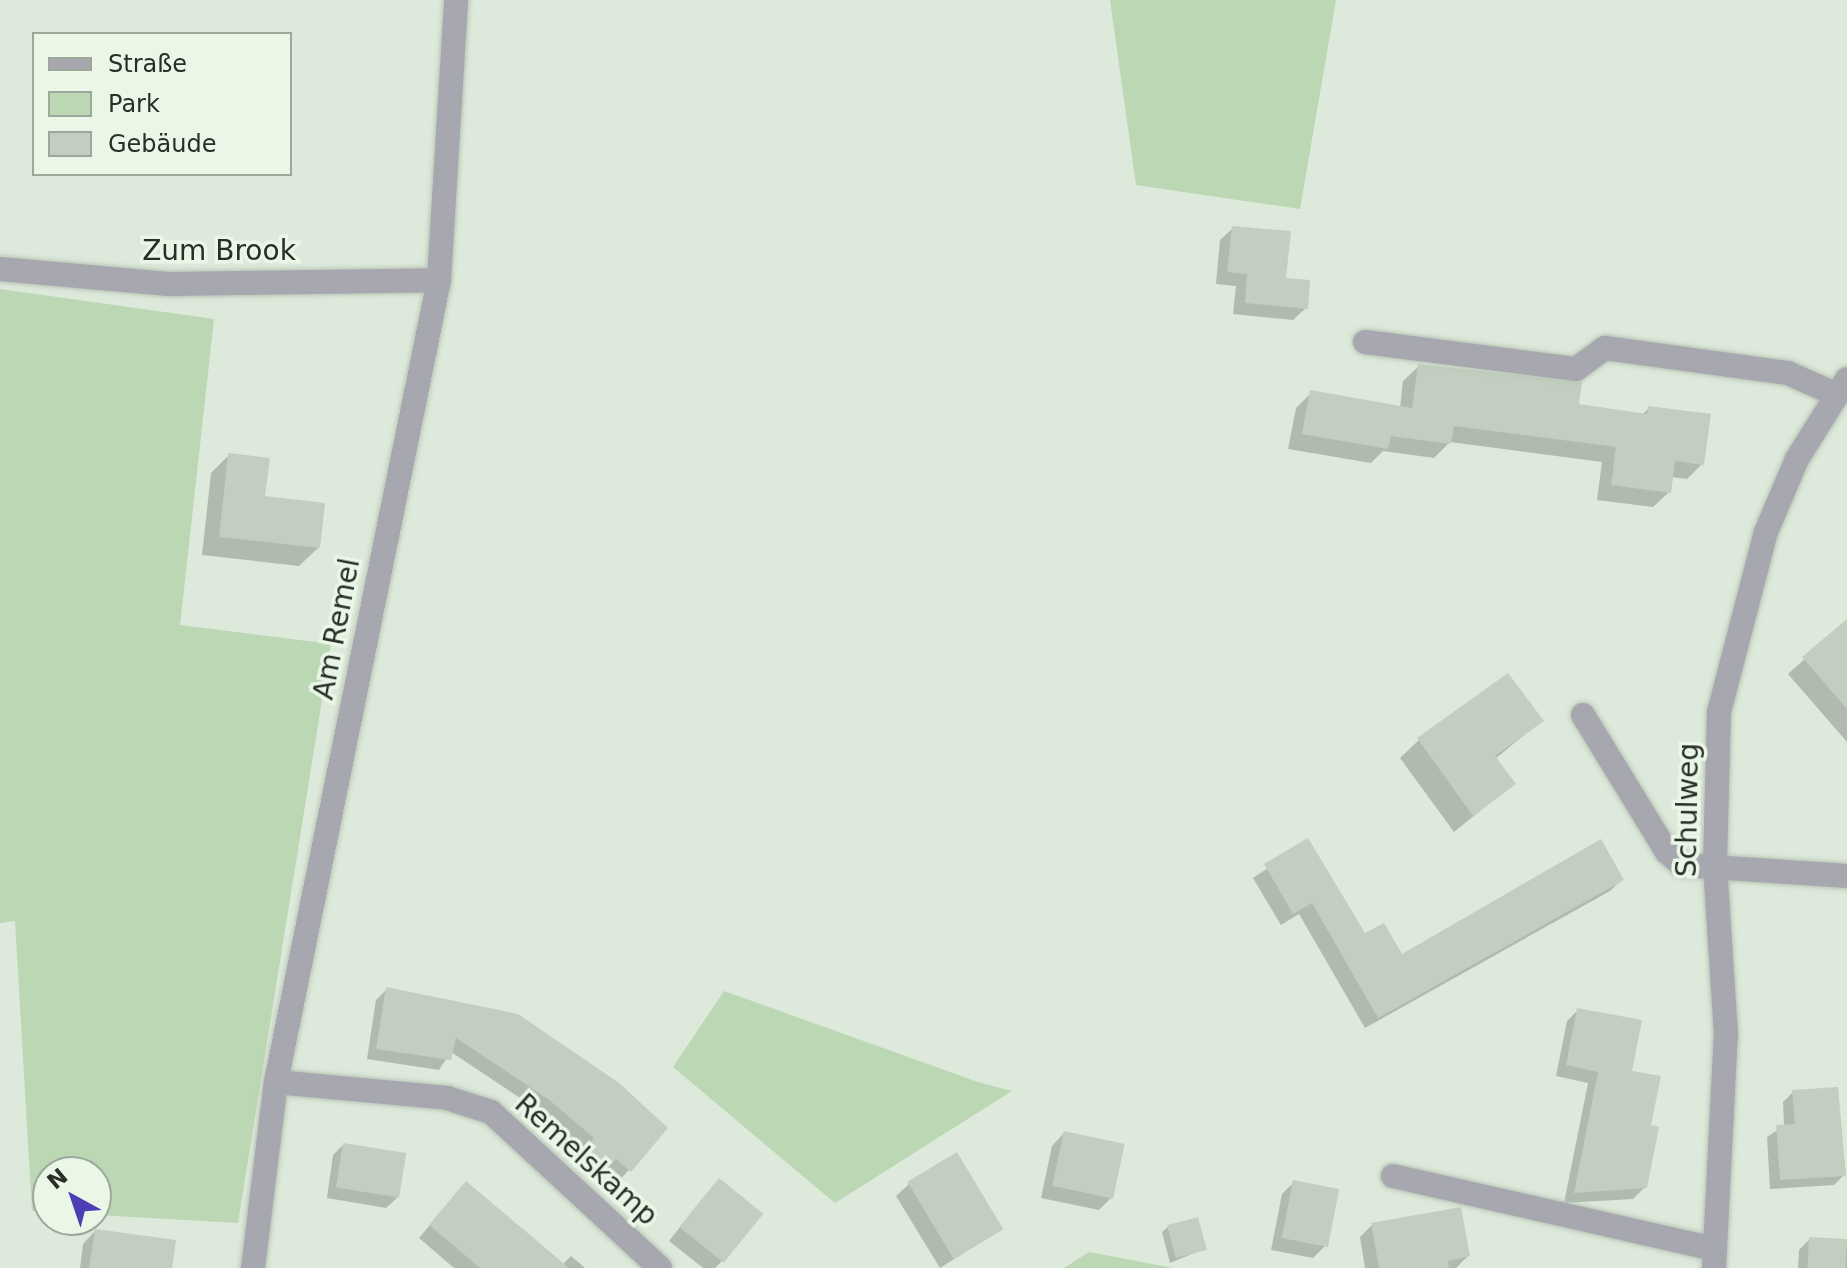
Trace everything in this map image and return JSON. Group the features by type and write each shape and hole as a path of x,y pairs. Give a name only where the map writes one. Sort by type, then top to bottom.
{"street":[{"name":"Am Remel","path":"253,1268 276,1082 439,280 456,0"},
{"name":"Zum Brook","path":"0,269 168,284 439,280"},
{"path":"1365,342 1576,369 1605,348 1788,373 1842,387"},
{"name":"Schulweg","path":"1714,1258 1726,1035 1715,864 1719,712 1766,532 1792,469 1842,387"},
{"path":"1583,715 1667,852 1682,865 1715,864 1847,876"},
{"name":"Remelskamp","path":"276,1082 447,1098 491,1112 660,1268"},
{"path":"1393,1176 1714,1258"}],"green space":[{"path":"1110,0 1336,0 1300,209 1136,185"},
{"path":"0,289 214,319 180,625 331,644 238,1223 112,1216 112,1156 32,1156 32,1211 15,921 0,923"},
{"path":"724,991 978,1082 1012,1091 835,1203 673,1067"},
{"path":"1089,1252 1173,1268 1064,1268"}],"building":[{"path":"1232,226 1291,231 1286,278 1310,280 1308,309 1245,303 1247,274 1227,272"},
{"path":"1418,364 1582,382 1579,404 1647,414 1648,406 1711,414 1704,465 1675,461 1671,493 1611,485 1616,447 1454,426 1451,444 1391,436 1388,449 1302,434 1310,390 1412,408"},
{"path":"228,453 270,458 265,496 325,503 320,548 219,537"},
{"path":"1847,619 1847,709 1802,657"},
{"path":"1508,673 1544,721 1495,756 1516,784 1473,816 1417,738"},
{"path":"1308,838 1365,933 1384,923 1402,954 1601,839 1624,880 1378,1018 1312,903 1293,914 1264,864"},
{"path":"386,987 518,1014 619,1083 668,1128 631,1172 616,1159 608,1168 585,1149 594,1138 548,1099 456,1038 451,1060 376,1049"},
{"path":"1577,1008 1642,1020 1632,1071 1661,1076 1651,1125 1659,1127 1647,1188 1574,1193 1598,1072 1566,1065"},
{"path":"1838,1087 1846,1176 1780,1180 1776,1125 1795,1124 1792,1090"},
{"path":"1064,1131 1125,1144 1113,1199 1052,1186"},
{"path":"343,1143 406,1153 399,1197 336,1187"},
{"path":"957,1152 1003,1229 954,1259 907,1182"},
{"path":"719,1178 763,1214 724,1263 679,1227"},
{"path":"1293,1180 1339,1189 1328,1247 1282,1238"},
{"path":"466,1181 569,1268 480,1268 429,1225"},
{"path":"1461,1207 1470,1256 1448,1261 1449,1268 1379,1268 1371,1223"},
{"path":"1198,1217 1207,1250 1176,1258 1167,1225"},
{"path":"112,1231 176,1240 172,1268 89,1268 94,1236 112,1236"},
{"path":"1809,1237 1847,1239 1845,1268 1807,1268"}]}
